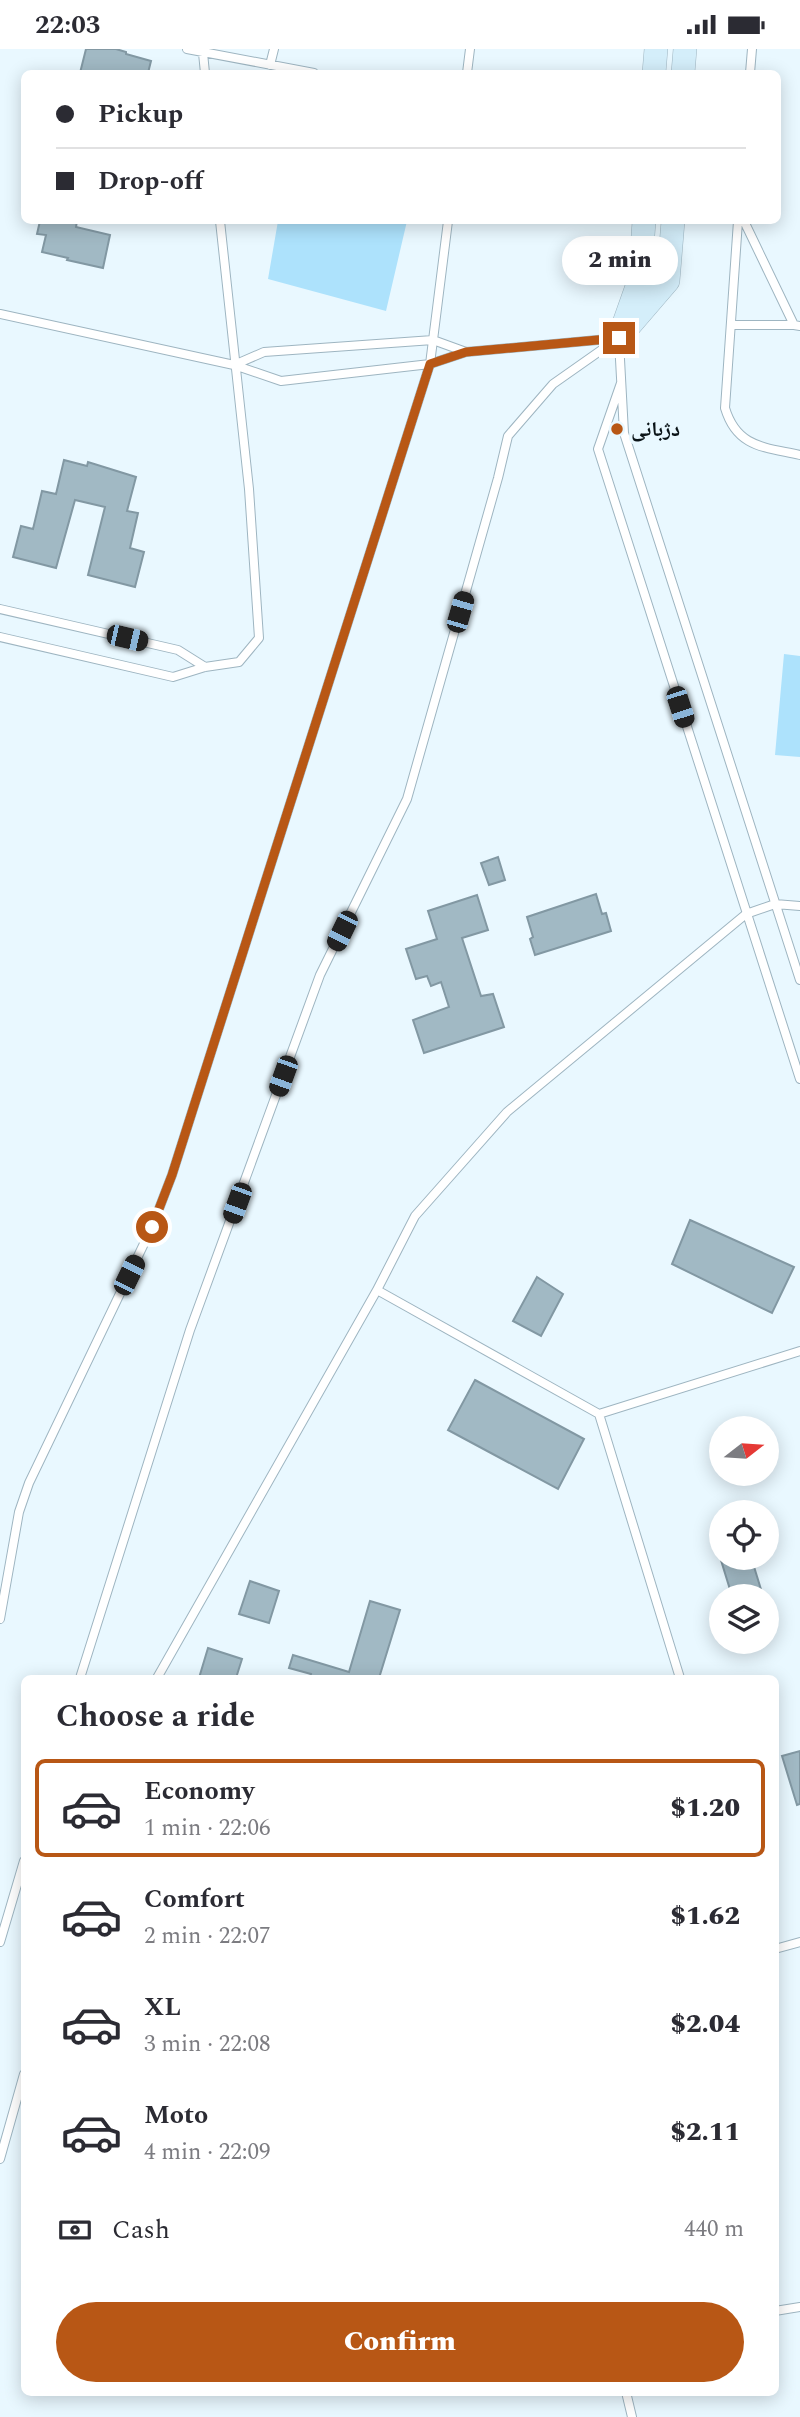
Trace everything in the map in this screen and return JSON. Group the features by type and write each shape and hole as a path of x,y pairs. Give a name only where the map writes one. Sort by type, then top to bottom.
{"main road":[{"path":"654,70 656,49"},
{"path":"683,70 685,49"},
{"path":"619,338 640,278 644,224"},
{"path":"619,338 668,281 673,224"}],"lane":[{"path":"187,49 298,70"},
{"path":"270,65 274,49"},
{"path":"467,70 470,49"},
{"path":"750,70 752,49"},
{"path":"203,53 205,70"},
{"path":"0,637 173,677 205,667 239,661 259,638 249,489 220,224"},
{"path":"0,1619 19,1512 29,1483 152,1227 172,1175 430,364 448,224"},
{"path":"738,224 725,408 729,422 750,444 800,455"},
{"path":"731,325 797,325 746,224"},
{"path":"0,314 234,365 281,381 430,364 466,352 619,338"},
{"path":"619,338 624,433 800,981"},
{"path":"81,1675 190,1331 320,975 407,799 508,436 553,384 619,338"},
{"path":"234,365 264,352 433,340 466,352"},
{"path":"621,383 598,449 800,1079"},
{"path":"0,609 178,650 205,667"},
{"path":"159,1675 377,1290 415,1216 507,1112 746,914 775,904 800,906"},
{"path":"377,1290 599,1413 680,1675"},
{"path":"599,1413 800,1351"},
{"path":"0,1942 21,1871"},
{"path":"779,1948 800,1942"},
{"path":"0,2159 21,2085"},
{"path":"779,2310 800,2307"},
{"path":"627,2396 632,2417"}],"shaded area":[{"path":"277,224 406,224 386,311 268,279"},
{"path":"784,654 800,656 800,757 775,755"}],"building":[{"path":"86,49 116,49 151,61 149,70 81,70"},
{"path":"39,224 76,224 76,227 110,235 103,268 42,252 46,235 37,234"},
{"path":"64,460 87,466 88,462 136,477 127,511 138,513 130,548 144,552 135,587 88,575 105,507 75,500 56,568 13,557 21,526 33,529 42,491 56,494"},
{"path":"498,857 505,880 489,885 481,863"},
{"path":"596,894 602,914 606,913 611,931 535,955 527,917"},
{"path":"477,895 488,930 462,938 481,996 493,994 504,1027 424,1053 413,1020 449,1007 441,982 431,986 427,976 416,979 406,949 437,939 428,911"},
{"path":"690,1220 794,1267 772,1313 672,1264"},
{"path":"537,1277 563,1294 541,1336 513,1321"},
{"path":"475,1380 584,1439 558,1489 448,1430"},
{"path":"724,1570 755,1570 759,1584 728,1584"},
{"path":"250,1581 279,1591 269,1623 239,1614"},
{"path":"370,1601 400,1610 380,1675 311,1675 289,1668 293,1655 349,1672"},
{"path":"208,1648 242,1659 237,1675 200,1675"},
{"path":"800,1751 800,1804 797,1805 782,1756"}],"place":[{"name":"دژبانی","path":"617,429"}],"route":[{"path":"152,1227 172,1175 430,364 466,352 619,338"}]}
